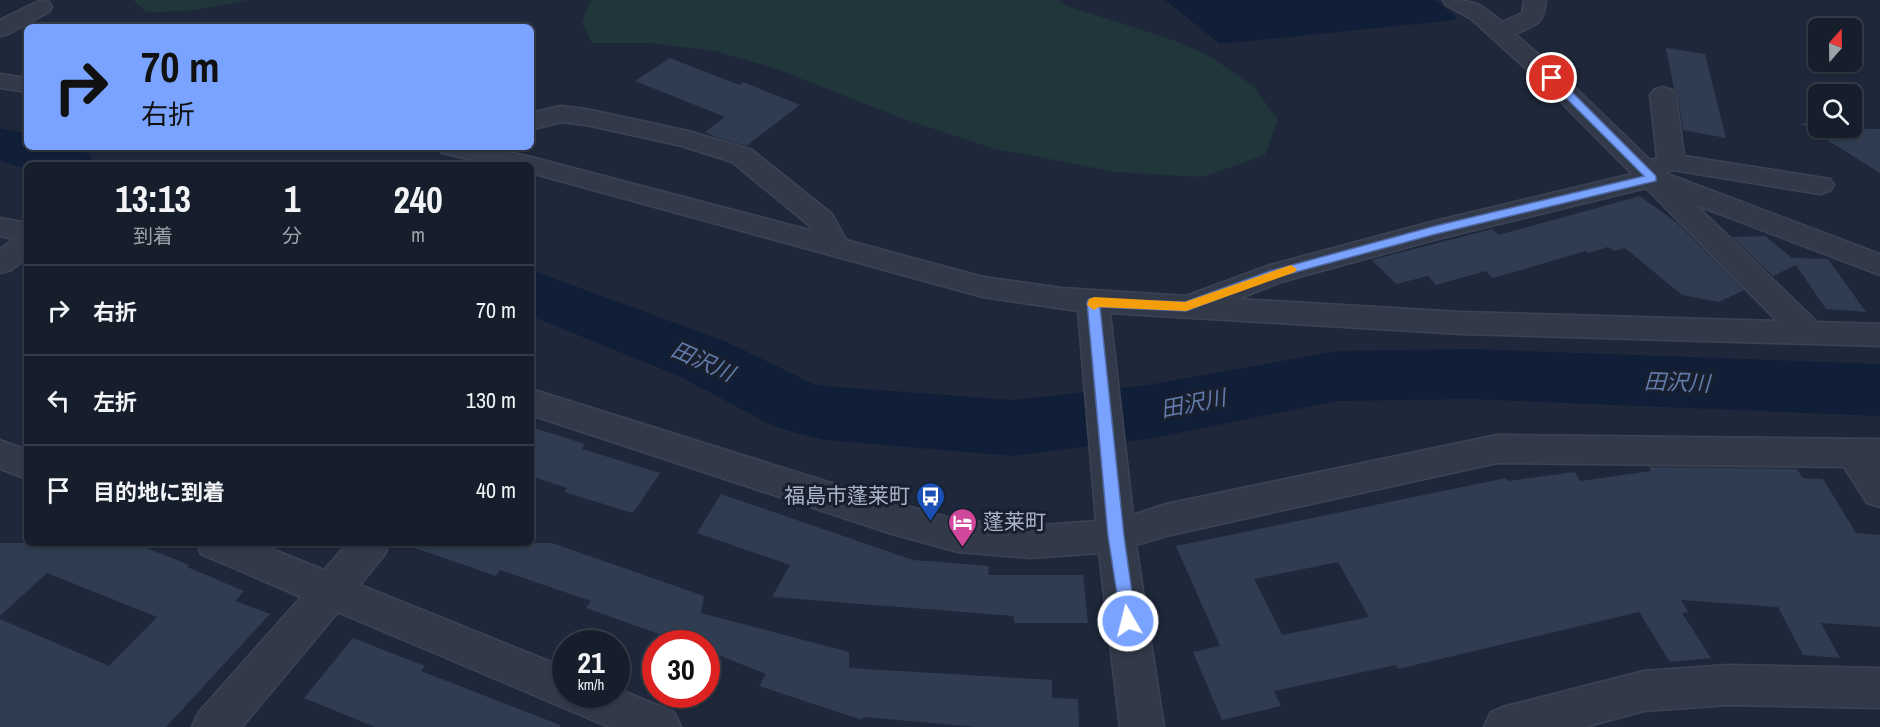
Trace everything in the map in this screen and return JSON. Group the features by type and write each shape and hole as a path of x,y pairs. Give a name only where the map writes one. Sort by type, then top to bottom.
{"street":[{"path":"1454,0 1479,14 1656,170 1807,331"},
{"path":"1500,32 1533,17 1535,0"},
{"path":"0,29 41,7"},
{"path":"0,81 24,85"},
{"path":"1656,170 1663,94"},
{"path":"534,121 561,114 586,117 688,139 742,156 822,221 835,247"},
{"path":"484,150 521,162"},
{"path":"534,166 983,287 1094,302 1461,323 1807,331 1880,335"},
{"path":"1656,170 1880,265"},
{"path":"1186,307 1270,275 1656,170 1820,185"},
{"path":"0,227 24,231"},
{"path":"0,263 24,246"},
{"path":"1094,302 1116,536 1142,727"},
{"path":"534,403 889,517 958,536 1031,542 1116,536 1166,520 1497,449 1867,452 1880,492"},
{"path":"0,454 24,464"},
{"path":"222,546 552,682"},
{"path":"214,727 368,546"},
{"path":"1506,727 1644,691 1728,685 1880,688"},
{"path":"614,708 659,727"}],"green space":[{"path":"133,0 248,0 189,11 147,12"},
{"path":"591,0 1058,0 1064,5 1176,41 1211,57 1254,87 1278,120 1265,155 1202,177 1116,172 996,149 909,121 774,68 715,51 649,43 592,43 582,22"}],"water":[{"path":"1165,0 1434,0 1456,16 1455,20 1220,44"}],"building":[{"path":"1666,48 1705,54 1726,138 1683,130 1678,95 1674,89"},
{"path":"670,58 739,85 743,82 800,105 746,146 719,138 705,132 725,117 635,81"},
{"path":"1862,129 1880,129 1880,173 1824,138 1862,138"},
{"path":"1640,196 1677,223 1744,290 1719,302 1682,295 1625,248 1614,251 1608,247 1588,253 1586,251 1493,278 1486,271 1436,285 1428,276 1396,284 1372,260 1492,229 1499,235"},
{"path":"1765,236 1792,258 1828,259 1866,312 1826,309 1796,265 1773,276 1732,237"},
{"path":"534,428 585,444 582,449 660,473 633,513 564,492 567,488 534,477"},
{"path":"1649,467 1797,469 1803,478 1823,479 1856,533 1880,535 1880,627 1821,623 1840,658 1803,655 1778,607 1681,600 1688,612 1682,613 1711,658 1670,662 1639,612 1398,669 1396,665 1274,691 1281,706 1222,720 1193,652 1220,646 1176,546 1506,478 1508,481 1575,472 1580,481 1651,471","holes":["1338,562 1369,617 1282,635 1254,579"]},
{"path":"721,494 913,560 989,566 988,575 1083,575 1088,623 1014,623 1014,616 772,597 790,565 697,533"},
{"path":"0,543 24,543 24,546 142,546 244,591 235,601 270,614 166,727 0,727 0,619 109,666 157,617 47,573 0,616"},
{"path":"534,543 552,543 704,596 701,613 849,652 849,668 1052,680 1052,698 1078,699 1079,727 977,727 863,717 862,720 759,686 766,674 720,656 720,630 648,630 586,608 591,601 500,570 496,576 415,548 415,546 534,546"},
{"path":"353,638 425,666 421,671 560,725 560,727 375,727 304,698"}],"waterway":[{"name":"田沢川","path":"0,144 60,162"},
{"name":"田沢川","path":"534,293 703,359 796,406 824,413 1013,428 1148,412 1337,376 1471,374 1880,390"}],"slow traffic":[{"path":"1094,305 1094,302 1186,307 1291,269"}],"place":[{"name":"福島市蓬莱町","path":"931,522"},
{"name":"蓬莱町","path":"962,548"}],"route":[{"path":"1128,621 1116,536 1094,302 1186,307 1270,275 1435,230 1652,178 1552,78"}]}
